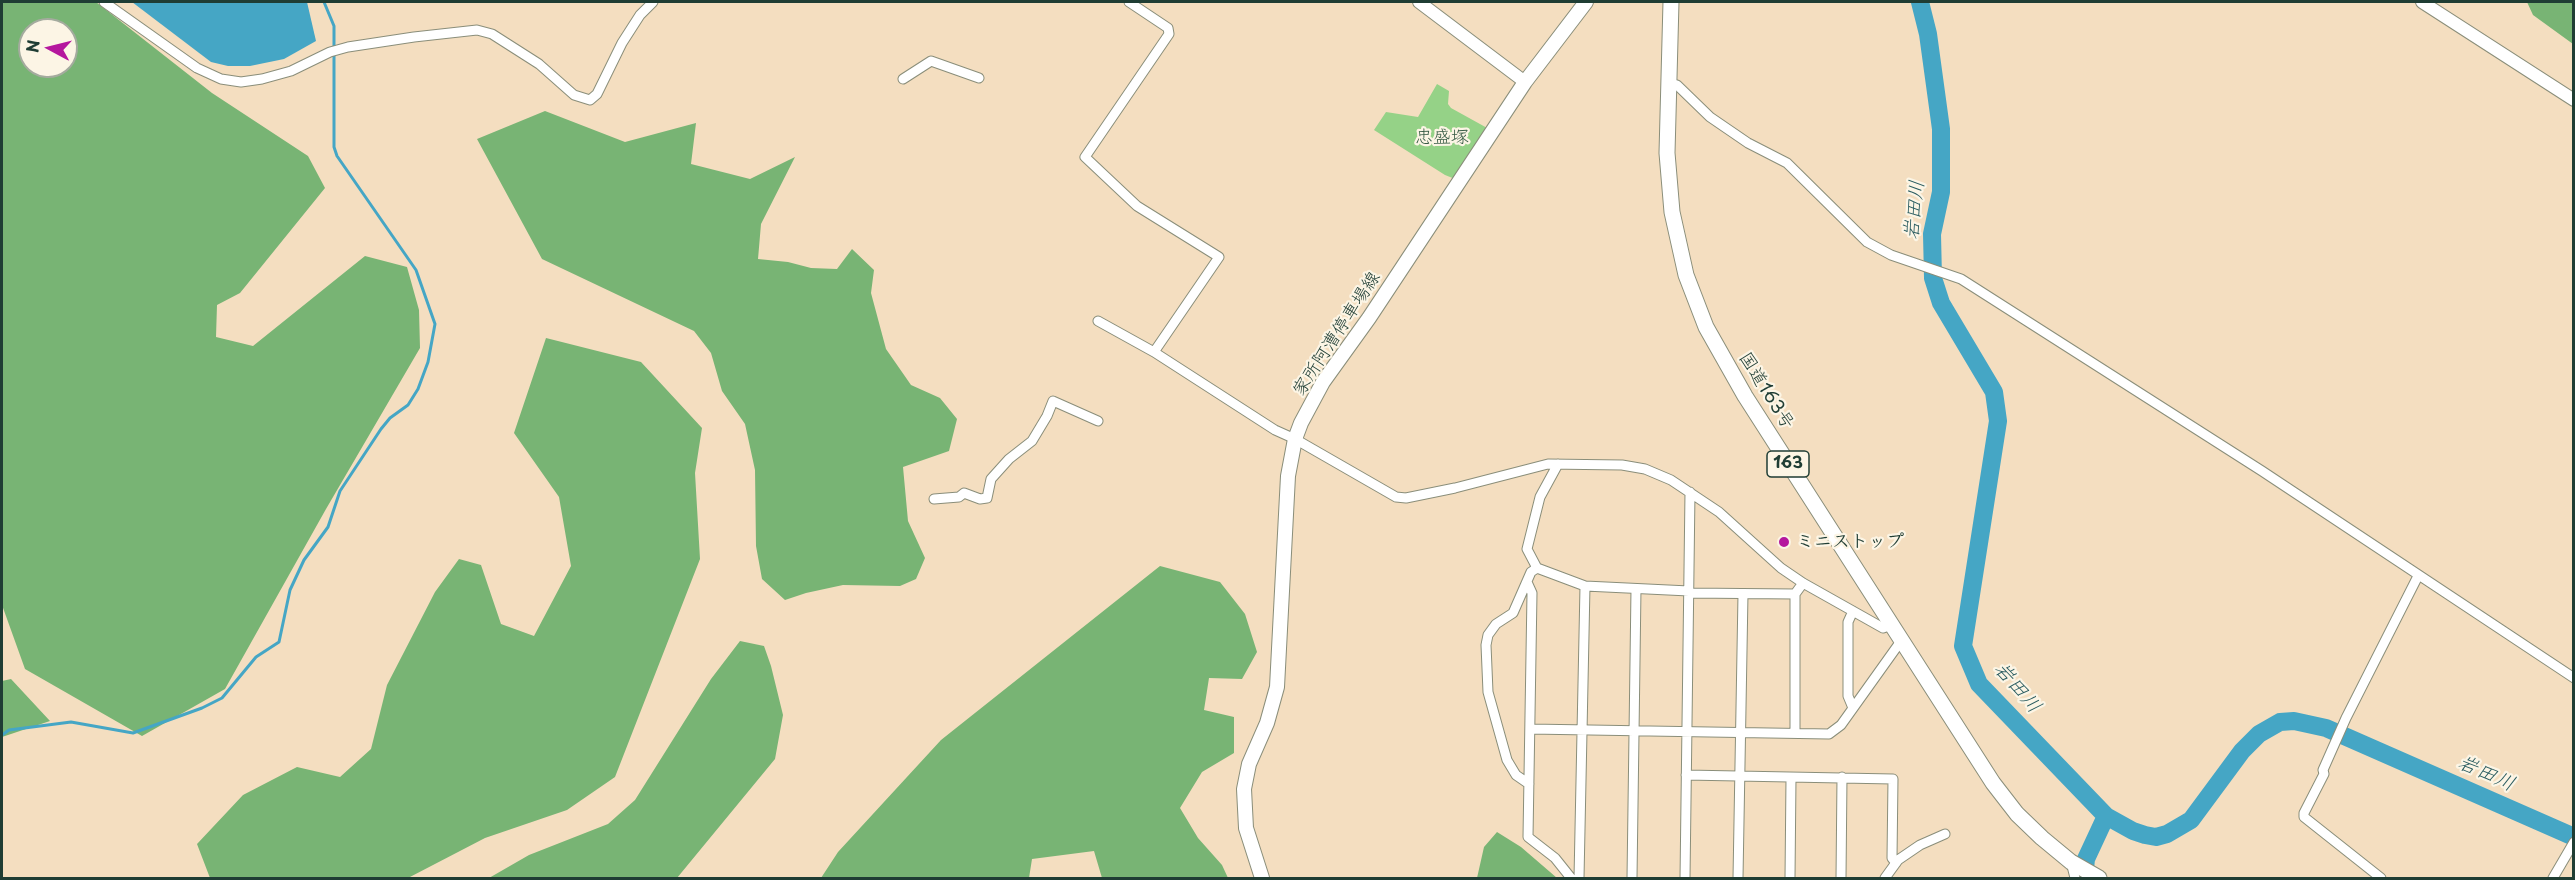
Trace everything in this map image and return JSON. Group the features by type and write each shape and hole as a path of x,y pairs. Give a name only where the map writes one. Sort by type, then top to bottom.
{"highway":[{"name":"国道163号","path":"1671,2 1667,153 1672,212 1686,275 1697,306 1727,367 1993,783 2017,814 2074,869 2097,877"}],"main road":[{"name":"家所阿漕停車場線","path":"1262,879 1246,828 1244,789 1249,764 1267,723 1277,687 1283,541 1288,476 1295,439 1323,382 1369,318 1525,82 1586,2"}],"street":[{"path":"104,2 197,68 221,80 241,82 262,79 291,71 330,52 348,47 477,30 492,34 539,64 574,95 590,100 597,94 622,43 640,15 653,2"},
{"path":"1129,2 1168,28 1169,34 1085,157 1137,206 1219,257 1154,352"},
{"path":"1419,2 1525,82"},
{"path":"2422,2 2574,100"},
{"path":"903,79 931,61 979,78"},
{"path":"1670,83 1677,85 1710,117 1786,163 1867,242 1891,255 1961,279 2253,465 2574,678"},
{"path":"1098,321 1154,352 1275,430 1295,439 1396,497 1406,498 1548,464 1622,465 1645,469 1671,480 1719,512 1781,568 1803,583 1883,628 1891,626"},
{"path":"934,499 959,497 964,493 980,499 987,498 991,479 1009,459 1032,441 1053,401 1098,421"},
{"path":"1558,464 1540,497 1527,549 1538,568 1585,586 1689,592 1795,594"},
{"path":"1685,879 1690,492"},
{"path":"1529,784 1516,775 1507,759 1492,712 1485,666 1488,635 1496,624 1513,613 1531,572 1538,568"},
{"path":"2381,879 2304,817 2344,722 2418,576"},
{"path":"1527,582 1532,593 1528,837 1555,858 1571,879"},
{"path":"1795,733 1795,594 1803,583"},
{"path":"1580,879 1585,586"},
{"path":"1632,879 1636,589"},
{"path":"1737,879 1743,594"},
{"path":"1852,611 1848,622 1848,696 1853,708"},
{"path":"1530,729 1828,734 1836,731 1901,640"},
{"path":"1686,775 1893,779 1892,858 1896,863"},
{"path":"1841,879 1842,777"},
{"path":"1790,879 1791,778"},
{"path":"1885,879 1896,863 1920,845 1945,834"},
{"path":"2553,879 2574,842"},
{"path":"2363,879 2370,870"}],"green space":[{"path":"2,2 96,2 212,93 308,156 325,188 240,293 217,305 216,337 253,346 365,256 407,267 419,310 420,348 225,689 142,736 25,669 2,605"},
{"path":"2527,2 2573,2 2573,44 2533,15"},
{"name":"忠盛塚","path":"1437,84 1449,91 1448,104 1451,108 1489,129 1455,179 1374,130 1386,112 1418,117"},
{"path":"545,111 625,142 696,123 691,164 750,179 795,157 761,224 758,259 788,262 811,268 837,269 852,249 874,270 871,293 886,349 911,385 940,398 957,419 949,451 903,467 908,521 925,558 916,579 900,586 843,585 785,600 762,579 756,546 755,470 745,424 722,391 711,353 694,331 542,259 477,139"},
{"path":"546,338 641,362 702,428 695,473 700,559 615,777 567,810 485,838 408,878 210,878 197,844 243,795 297,767 340,777 371,749 387,685 435,592 459,559 481,565 501,624 534,636 571,566 559,497 514,433"},
{"path":"1160,566 1220,582 1245,614 1257,652 1242,679 1209,678 1204,710 1234,717 1234,753 1202,772 1180,808 1198,838 1222,865 1228,878 1102,878 1094,851 1032,859 1029,878 821,878 838,852 941,740"},
{"path":"740,641 764,646 771,666 783,715 775,759 677,878 489,878 529,855 608,824 635,800 711,679"},
{"path":"11,679 50,721 2,737 2,681"},
{"path":"1497,832 1521,847 1557,878 1477,878 1484,847"}],"water":[{"path":"132,2 307,2 316,41 284,59 250,66 228,66 211,62"}],"waterway":[{"path":"2,735 9,730 71,722 133,733 202,708 222,698 256,657 279,642 290,590 304,560 328,527 340,491 381,429 390,418 408,405 418,389 428,362 435,324 416,270 337,156 334,147 334,26 324,2"},
{"name":"岩田川","path":"1920,2 1928,34 1941,129 1941,192 1932,234 1933,278 1941,303 1994,392 1998,421 1963,646 1979,684 2106,816 2145,835 2156,837 2167,834 2191,820 2242,751 2259,734 2280,722 2294,721 2326,728 2574,837"},
{"path":"2084,878 2086,859 2106,816"}],"place":[{"name":"ミニストップ","path":"1784,542"}]}
